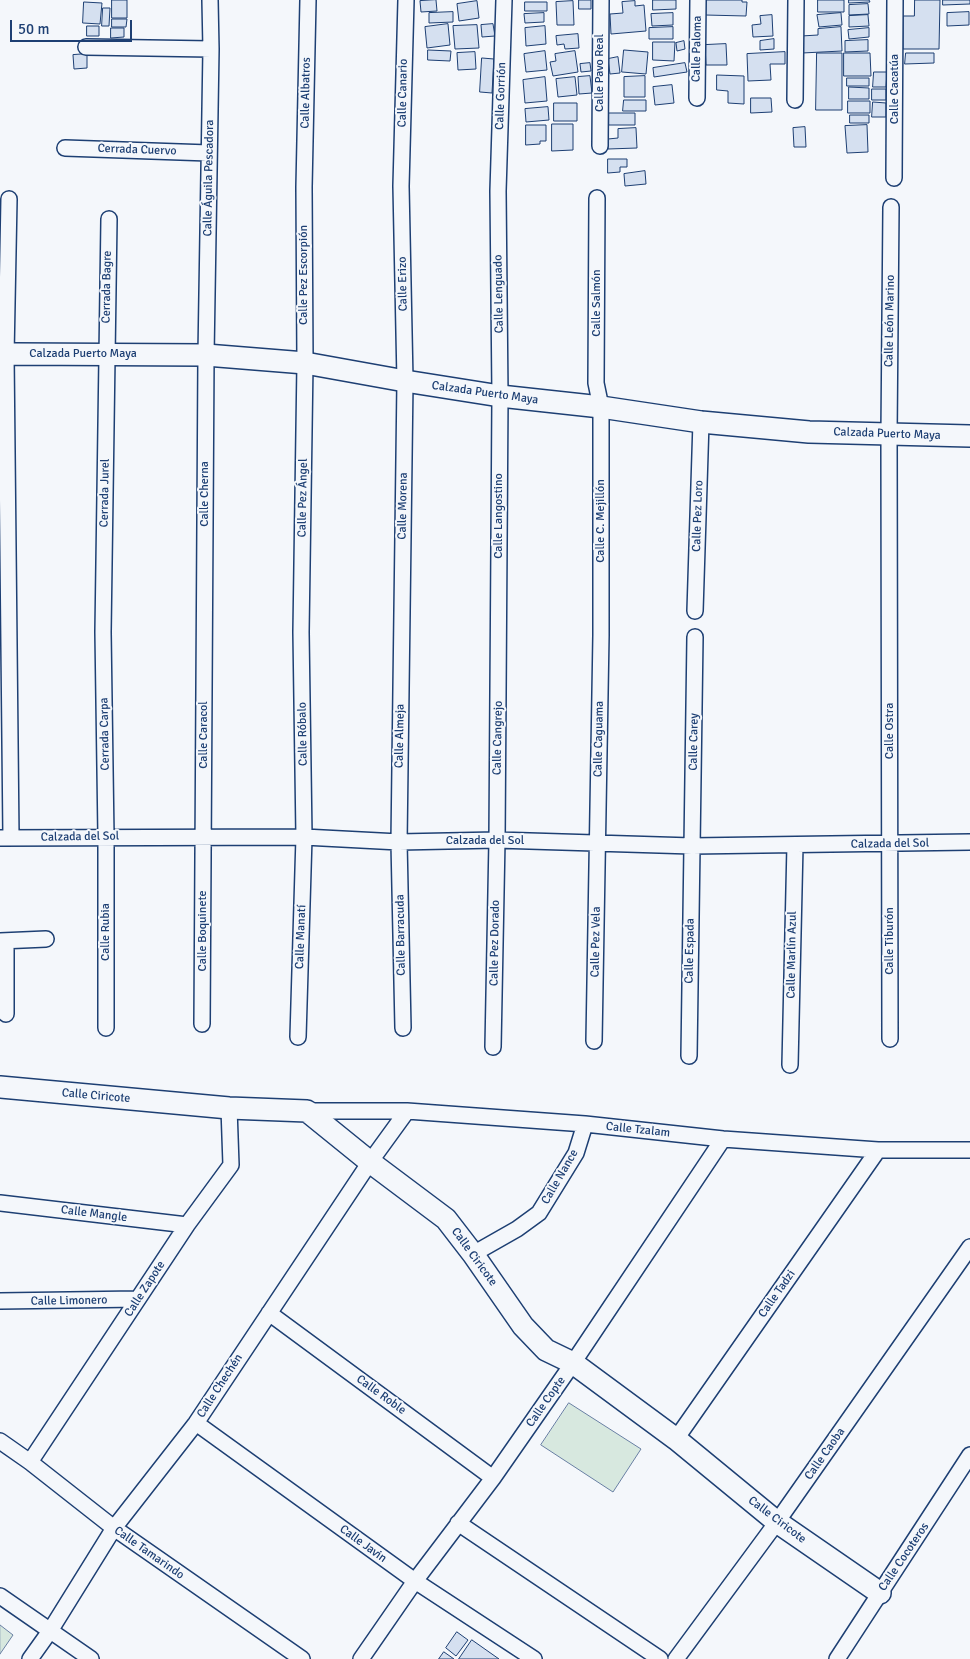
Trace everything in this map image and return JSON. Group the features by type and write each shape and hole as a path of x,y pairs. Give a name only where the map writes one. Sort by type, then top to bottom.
{"street":[{"name":"Calle Águila Pescadora","path":"206,355 210,153 210,0"},
{"name":"Calle Albatros","path":"304,187 308,0"},
{"name":"Calle Canario","path":"401,186 406,0"},
{"name":"Calle Gorrión","path":"498,191 504,0"},
{"name":"Calle Pavo Real","path":"600,146 601,0"},
{"name":"Calle Paloma","path":"697,98 698,0"},
{"path":"795,100 796,0"},
{"name":"Calle Cacatúa","path":"894,178 895,0"},
{"path":"86,47 211,49"},
{"name":"Cerrada Cuervo","path":"65,148 210,153"},
{"name":"Calle Erizo","path":"401,186 405,381"},
{"name":"Calle Pez Escorpión","path":"304,187 305,363"},
{"name":"Calle Lenguado","path":"498,191 500,396"},
{"name":"Calle Salmón","path":"597,198 596,383 601,407"},
{"path":"6,838 8,585 3,355 9,199"},
{"name":"Calle León Marino","path":"889,617 891,207"},
{"name":"Cerrada Bagre","path":"106,354 109,219"},
{"name":"Cerrada Jurel","path":"103,632 106,354"},
{"name":"Calzada Puerto Maya","path":"3,355 206,355 305,363 500,396 601,407 702,422 808,432 970,436"},
{"name":"Calle Cherna","path":"204,634 206,355"},
{"name":"Calle Pez Ángel","path":"302,632 305,363"},
{"name":"Calle Morena","path":"401,630 405,381"},
{"name":"Calle Langostino","path":"498,636 500,396"},
{"name":"Calle C. Mejillón","path":"601,407 601,635"},
{"name":"Calle Pez Loro","path":"695,611 702,422"},
{"name":"Calle Ostra","path":"889,617 890,844"},
{"name":"Calle Almeja","path":"399,842 401,630"},
{"name":"Cerrada Carpa","path":"103,632 106,836"},
{"name":"Calle Róbalo","path":"302,632 304,837"},
{"name":"Calle Caracol","path":"203,837 204,634"},
{"name":"Calle Caguama","path":"597,843 601,635"},
{"name":"Calle Cangrejo","path":"497,840 498,636"},
{"name":"Calle Carey","path":"692,846 695,637"},
{"name":"Calzada del Sol","path":"6,838 106,836 304,837 399,842 497,840 692,846 970,842"},
{"name":"Calle Rubia","path":"106,836 106,1028"},
{"name":"Calle Boquinete","path":"202,1024 203,837"},
{"name":"Calle Manatí","path":"298,1037 304,837"},
{"name":"Calle Pez Dorado","path":"493,1048 497,840"},
{"name":"Calle Barracuda","path":"399,842 403,1028"},
{"name":"Calle Pez Vela","path":"594,1041 597,843"},
{"name":"Calle Tiburón","path":"890,844 890,1039"},
{"name":"Calle Marlín Azul","path":"790,1065 795,845"},
{"name":"Calle Espada","path":"689,1056 692,846"},
{"path":"6,1014 3,941 46,939"},
{"name":"Calle Ciricote","path":"0,1087 229,1108 307,1111 370,1162 446,1219 523,1326 546,1350 572,1363 676,1439 777,1522 880,1594"},
{"name":"Calle Zapote","path":"30,1462 187,1224 231,1165 229,1108"},
{"name":"Calle Tzalam","path":"307,1111 407,1110 585,1124 723,1139 878,1150 970,1150"},
{"name":"Calle Chechén","path":"30,1659 50,1631 114,1528 196,1423 370,1162 407,1110"},
{"name":"Calle Nance","path":"473,1254 539,1213 576,1154 585,1124"},
{"name":"Calle Copte","path":"362,1659 415,1581 493,1478 723,1139"},
{"name":"Calle Tadzi","path":"676,1439 878,1150"},
{"name":"Calle Mangle","path":"0,1203 187,1224"},
{"name":"Calle Caoba","path":"676,1659 965,1263 970,1247"},
{"name":"Calle Limonero","path":"0,1301 138,1299"},
{"name":"Calle Roble","path":"269,1313 493,1478"},
{"name":"Calle Javin","path":"196,1423 415,1581 527,1657"},
{"name":"Calle Tamarindo","path":"0,1441 30,1462 114,1528 302,1659"},
{"name":"Calle Cocoteros","path":"837,1659 970,1455"},
{"path":"458,1523 660,1659"},
{"path":"0,1596 91,1659"}],"shaded area":[{"path":"569,1403 641,1449 613,1492 541,1445"},
{"path":"0,1625 13,1635 0,1654"}],"building":[{"path":"112,0 127,0 127,18 112,18"},
{"path":"436,0 437,11 421,12 420,1"},
{"path":"579,0 591,0 591,9 579,9"},
{"path":"653,0 676,0 676,9 653,10"},
{"path":"705,0 742,0 742,2 747,2 746,16 705,15"},
{"path":"818,0 844,0 844,12 818,12"},
{"path":"849,0 869,0 870,2 849,3"},
{"path":"915,0 940,0 939,49 903,49 903,16 914,16"},
{"path":"943,0 970,0 970,4 943,5"},
{"path":"477,1 479,18 459,21 457,4"},
{"path":"573,1 574,25 557,25 556,2"},
{"path":"635,1 635,6 644,5 646,31 611,34 610,14 623,13 622,2"},
{"path":"84,2 102,3 100,24 83,23"},
{"path":"525,2 547,2 547,11 525,11"},
{"path":"868,4 869,14 849,15 849,5"},
{"path":"103,8 110,8 109,26 102,26"},
{"path":"453,12 453,22 429,23 429,13"},
{"path":"969,12 969,25 947,26 947,13"},
{"path":"544,13 544,22 525,23 524,14"},
{"path":"673,13 673,25 652,26 651,14"},
{"path":"841,13 842,25 819,27 817,15"},
{"path":"772,15 773,36 753,37 752,25 761,24 760,16"},
{"path":"868,15 869,26 849,27 849,16"},
{"path":"112,19 127,19 126,27 112,27"},
{"path":"448,24 450,45 427,48 425,27"},
{"path":"493,24 495,36 482,37 481,25"},
{"path":"477,25 479,48 455,49 453,26"},
{"path":"87,26 99,26 99,36 87,36"},
{"path":"545,26 546,44 526,46 525,28"},
{"path":"673,27 673,39 649,39 649,28"},
{"path":"841,27 842,51 802,53 801,36 818,35 818,29"},
{"path":"111,28 124,28 124,37 111,38"},
{"path":"869,28 869,37 849,39 848,30"},
{"path":"578,34 579,48 565,49 564,44 557,45 556,36"},
{"path":"774,39 774,49 760,50 760,41"},
{"path":"868,40 868,51 845,52 845,41"},
{"path":"684,41 685,49 677,51 676,43"},
{"path":"653,42 675,42 674,61 653,60"},
{"path":"726,44 727,65 706,65 705,45"},
{"path":"428,50 451,51 450,61 428,60"},
{"path":"624,50 648,52 646,74 622,72"},
{"path":"545,51 547,70 526,72 524,54"},
{"path":"575,51 578,72 553,76 550,62 556,61 555,54"},
{"path":"475,52 476,69 458,70 457,53"},
{"path":"785,52 785,64 770,64 771,80 748,81 747,54"},
{"path":"817,53 842,53 842,110 816,110"},
{"path":"844,53 870,53 871,76 844,76"},
{"path":"906,53 934,53 934,63 905,64"},
{"path":"87,54 87,68 74,69 73,55"},
{"path":"618,57 620,73 610,74 608,59"},
{"path":"482,58 494,59 492,93 480,92"},
{"path":"590,63 591,71 581,72 580,64"},
{"path":"685,63 687,72 654,77 653,68"},
{"path":"874,72 887,72 886,87 873,87"},
{"path":"717,75 744,76 744,104 728,103 728,91 717,90"},
{"path":"590,76 592,93 579,94 578,77"},
{"path":"645,76 645,97 624,97 624,77"},
{"path":"545,77 547,101 525,103 523,80"},
{"path":"575,77 577,95 558,97 556,79"},
{"path":"847,78 869,78 869,86 847,86"},
{"path":"672,85 674,103 655,105 653,87"},
{"path":"849,87 869,88 869,99 849,99"},
{"path":"872,89 886,89 886,100 872,100"},
{"path":"751,98 771,98 772,112 751,113"},
{"path":"624,100 646,100 646,111 623,111"},
{"path":"848,101 870,101 870,113 848,113"},
{"path":"873,102 886,103 886,117 872,117"},
{"path":"554,103 577,103 577,121 554,121"},
{"path":"548,107 549,120 526,122 525,109"},
{"path":"609,113 635,113 635,125 609,125"},
{"path":"850,115 869,115 869,123 850,123"},
{"path":"552,124 573,124 573,150 552,151"},
{"path":"526,125 546,125 546,141 540,141 540,144 526,145"},
{"path":"867,125 868,152 847,153 845,126"},
{"path":"805,127 806,147 794,147 793,128"},
{"path":"636,128 637,148 608,149 608,139 618,138 618,129"},
{"path":"608,159 627,159 627,167 620,167 620,172 608,173"},
{"path":"645,171 646,184 625,186 624,174"},
{"path":"457,1632 468,1640 456,1656 446,1648"},
{"path":"472,1640 499,1659 459,1659"},
{"path":"444,1652 454,1659 439,1659"}]}
